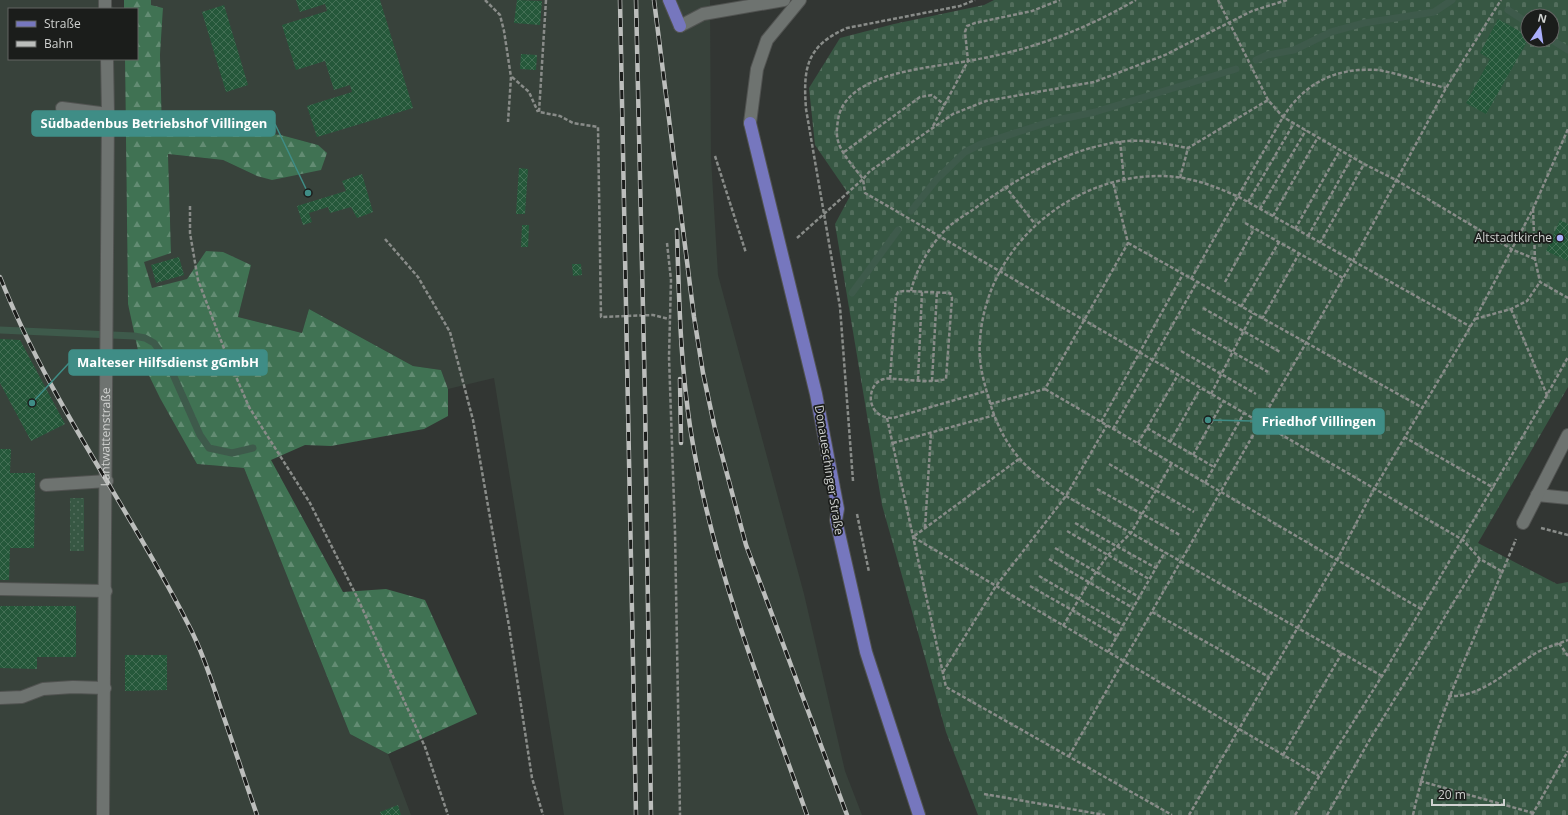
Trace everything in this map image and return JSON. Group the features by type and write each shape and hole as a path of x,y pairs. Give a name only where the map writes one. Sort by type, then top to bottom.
{"main road":[{"path":"672,1 680,26"},
{"name":"Donaueschinger Straße","path":"750,122 816,394 838,509 836,520 866,652 919,815"}],"street":[{"path":"680,26 703,14 784,0"},
{"path":"750,122 757,69 766,40 800,0"},
{"name":"Lantwattenstraße","path":"103,815 107,481 107,60"},
{"path":"62,108 108,114"},
{"path":"1523,523 1568,435"},
{"path":"46,485 107,481"},
{"path":"1537,496 1568,498"},
{"path":"0,589 106,591"},
{"path":"0,698 22,697 43,689 73,687 105,688"}],"path":[{"path":"485,0 500,15 511,77 508,122"},
{"path":"538,112 546,0"},
{"path":"853,484 840,307 806,109 804,82 810,62 818,46 829,36 847,28 960,6 975,0"},
{"path":"932,128 968,61 965,32 967,26 975,22 1032,12 1060,0"},
{"path":"1136,0 1102,20 1043,44 1008,54 903,72 875,80 860,88 847,98 840,109 837,129 838,141 863,179 865,194 1462,540 1480,559 1503,572 1448,696 1420,781 1413,815"},
{"path":"1218,0 1268,100 1283,117 1364,164 1396,180 1513,250 1535,259"},
{"path":"795,240 870,171 890,155 953,114 986,101 1094,82 1164,55 1252,11 1287,0"},
{"path":"1069,756 1353,261 1446,88 1501,0"},
{"path":"1191,279 1239,198 1283,117 1291,105 1317,82 1329,76 1347,71 1382,70 1446,88"},
{"path":"511,77 529,92 538,112"},
{"path":"844,152 920,97 932,95 945,105"},
{"path":"911,291 914,278 940,237 949,227 1005,186 1051,163 1101,145 1120,141 1146,140 1188,148 1268,100"},
{"path":"538,112 560,116 573,123 598,127 601,317 653,315 669,319"},
{"path":"1248,202 1294,123"},
{"path":"1189,815 1337,560 1374,489 1404,437 1475,320 1513,250 1533,209 1568,129"},
{"path":"1260,209 1306,130"},
{"path":"1273,216 1318,137"},
{"path":"1120,141 1124,179"},
{"path":"1180,178 1188,148"},
{"path":"1295,229 1340,150"},
{"path":"715,156 746,252"},
{"path":"1308,236 1352,157"},
{"path":"1320,243 1364,164"},
{"path":"1382,676 1066,496 1037,475 1020,459 999,429 986,392 980,360 979,341 986,303 999,271 1024,237 1035,224 1046,215 1092,188 1124,179 1163,176 1180,178 1214,186 1248,202 1471,327"},
{"path":"990,404 1045,389 1128,243 1113,182"},
{"path":"1005,186 1035,224"},
{"path":"190,206 190,233 198,280 224,351 249,407 310,503 358,599 425,747 448,815"},
{"path":"1475,320 1511,309 1527,301 1540,282 1535,259 1533,209"},
{"path":"1245,223 1343,278"},
{"path":"1226,282 1254,229"},
{"path":"385,239 418,277 450,332 473,420 509,626 532,778 543,815"},
{"path":"1241,307 1279,242"},
{"path":"667,243 670,280 669,319 675,532 680,815"},
{"path":"1128,243 1423,408"},
{"path":"1262,319 1299,254"},
{"path":"1101,422 1183,274"},
{"path":"1113,429 1197,282"},
{"path":"1540,282 1568,298"},
{"path":"890,379 896,296 898,292 911,291 950,293 952,298 952,306 946,379 932,381 883,379 876,383 871,392 871,406 881,417 887,418 986,392"},
{"path":"918,380 922,292"},
{"path":"932,381 937,292"},
{"path":"1203,308 1280,352"},
{"path":"1511,309 1547,396"},
{"path":"1210,394 1253,313"},
{"path":"1192,329 1268,372"},
{"path":"1181,351 1256,394"},
{"path":"1295,815 1382,676 1494,488 1568,357"},
{"path":"1138,443 1178,375"},
{"path":"1045,389 1421,609"},
{"path":"1170,442 1200,389"},
{"path":"1193,455 1223,402"},
{"path":"1205,483 1244,413"},
{"path":"893,444 994,415"},
{"path":"887,418 946,687 1172,815"},
{"path":"943,672 996,586 1066,496 1107,426"},
{"path":"1147,428 1214,467"},
{"path":"925,528 931,433"},
{"path":"1404,437 1494,488"},
{"path":"913,537 1020,459"},
{"path":"1063,626 1089,582 1097,573 1108,555 1131,533 1172,463"},
{"path":"1109,464 1194,512"},
{"path":"1097,489 1180,535"},
{"path":"856,507 869,574"},
{"path":"1075,522 1156,568"},
{"path":"1067,531 1149,579"},
{"path":"913,537 1319,776"},
{"path":"1055,548 1139,598"},
{"path":"1108,652 1165,552"},
{"path":"1049,559 1133,608"},
{"path":"1327,815 1369,741 1480,559"},
{"path":"1039,576 1123,626"},
{"path":"1030,586 1117,636"},
{"path":"1152,612 1269,677"},
{"path":"1448,696 1459,697 1472,694 1538,652 1568,640"},
{"path":"1559,643 1568,656"},
{"path":"1283,755 1342,653"},
{"path":"1420,781 1532,814 1568,751"},
{"path":"984,794 1105,815"}],"shaded area":[{"path":"0,0 109,0 113,8 8,8 8,60 125,60 128,304 197,464 244,468 350,734 388,754 411,815 0,815"},
{"path":"151,0 710,0 711,158 718,275 804,594 845,771 862,815 564,815 494,378 448,389 441,370 413,366 309,309 302,333 238,317 251,265 206,251 187,279 152,289 143,261 171,253 168,154 223,160 257,176 318,145 281,135 248,131 162,129 160,55 163,8 151,5"}],"green space":[{"path":"124,0 151,0 151,5 163,8 160,55 162,129 248,131 281,135 318,145 327,153 321,170 272,180 257,176 223,160 168,154 171,253 144,262 152,288 187,279 206,251 223,252 251,265 238,317 302,333 309,309 413,366 441,370 448,389 448,416 424,429 331,446 305,445 271,460 343,592 386,589 425,600 477,714 388,754 350,734 244,468 197,464 160,398 139,355 128,304 125,60 138,60 138,8 124,8"},
{"path":"994,0 1568,0 1568,387 1478,543 1557,584 1568,582 1568,815 978,815 946,732 882,505 835,224 850,196 815,145 809,88 840,38 894,24 984,5"},
{"path":"70,498 84,498 84,551 70,551"}],"building":[{"path":"296,0 380,0 413,108 317,137 307,106 352,92 350,85 334,90 325,61 296,70 282,25 327,11 325,4 300,12"},
{"path":"517,0 542,1 540,25 514,23"},
{"path":"224,5 248,85 226,92 202,12"},
{"path":"1498,19 1520,31 1520,48 1523,48 1486,114 1466,103 1490,59 1480,53"},
{"path":"521,54 537,55 536,70 520,69"},
{"path":"519,168 528,169 525,214 516,214"},
{"path":"362,174 373,212 357,218 351,207 330,213 328,207 309,213 312,222 303,225 297,206 346,191 342,181"},
{"name":"Altstadtkirche","path":"1560,220 1568,224 1568,261 1546,251"},
{"path":"522,225 529,225 528,247 521,247"},
{"path":"179,257 184,275 156,283 151,265"},
{"path":"572,264 581,264 582,275 573,276"},
{"path":"0,339 20,340 65,424 31,441 0,383"},
{"path":"0,449 11,449 10,473 35,473 34,548 10,548 9,580 0,580"},
{"path":"0,606 76,606 76,657 37,657 37,669 0,668"},
{"path":"125,655 167,655 167,690 125,691"},
{"path":"398,805 401,815 381,815 380,812"}],"waterway":[{"path":"1256,60 1267,55 1294,50 1331,32 1364,23 1434,12 1452,0"},
{"path":"1508,10 1520,18"},
{"path":"1560,45 1568,50"},
{"path":"911,211 936,180 965,152 981,144 1052,121 1095,112 1236,69"},
{"path":"852,293 898,230"},
{"path":"0,330 134,336 145,338 154,343 167,361 200,435 209,448 232,453 253,448"}],"railway":[{"path":"620,0 636,815"},
{"path":"636,0 645,399 651,815"},
{"path":"654,0 694,317 703,373 715,429 746,545 847,815"},
{"path":"677,230 680,319 684,378 687,407 697,466 718,555 731,598 760,685 807,815"},
{"path":"0,277 19,322 41,366 89,452 140,536 192,633 202,655 257,815"},
{"path":"680,379 681,443"}],"place":[{"name":"Südbadenbus Betriebshof Villingen","path":"308,193"},
{"name":"Altstadtkirche","path":"1560,238"},
{"name":"Malteser Hilfsdienst gGmbH","path":"32,403"},
{"name":"Friedhof Villingen","path":"1208,420"}]}
